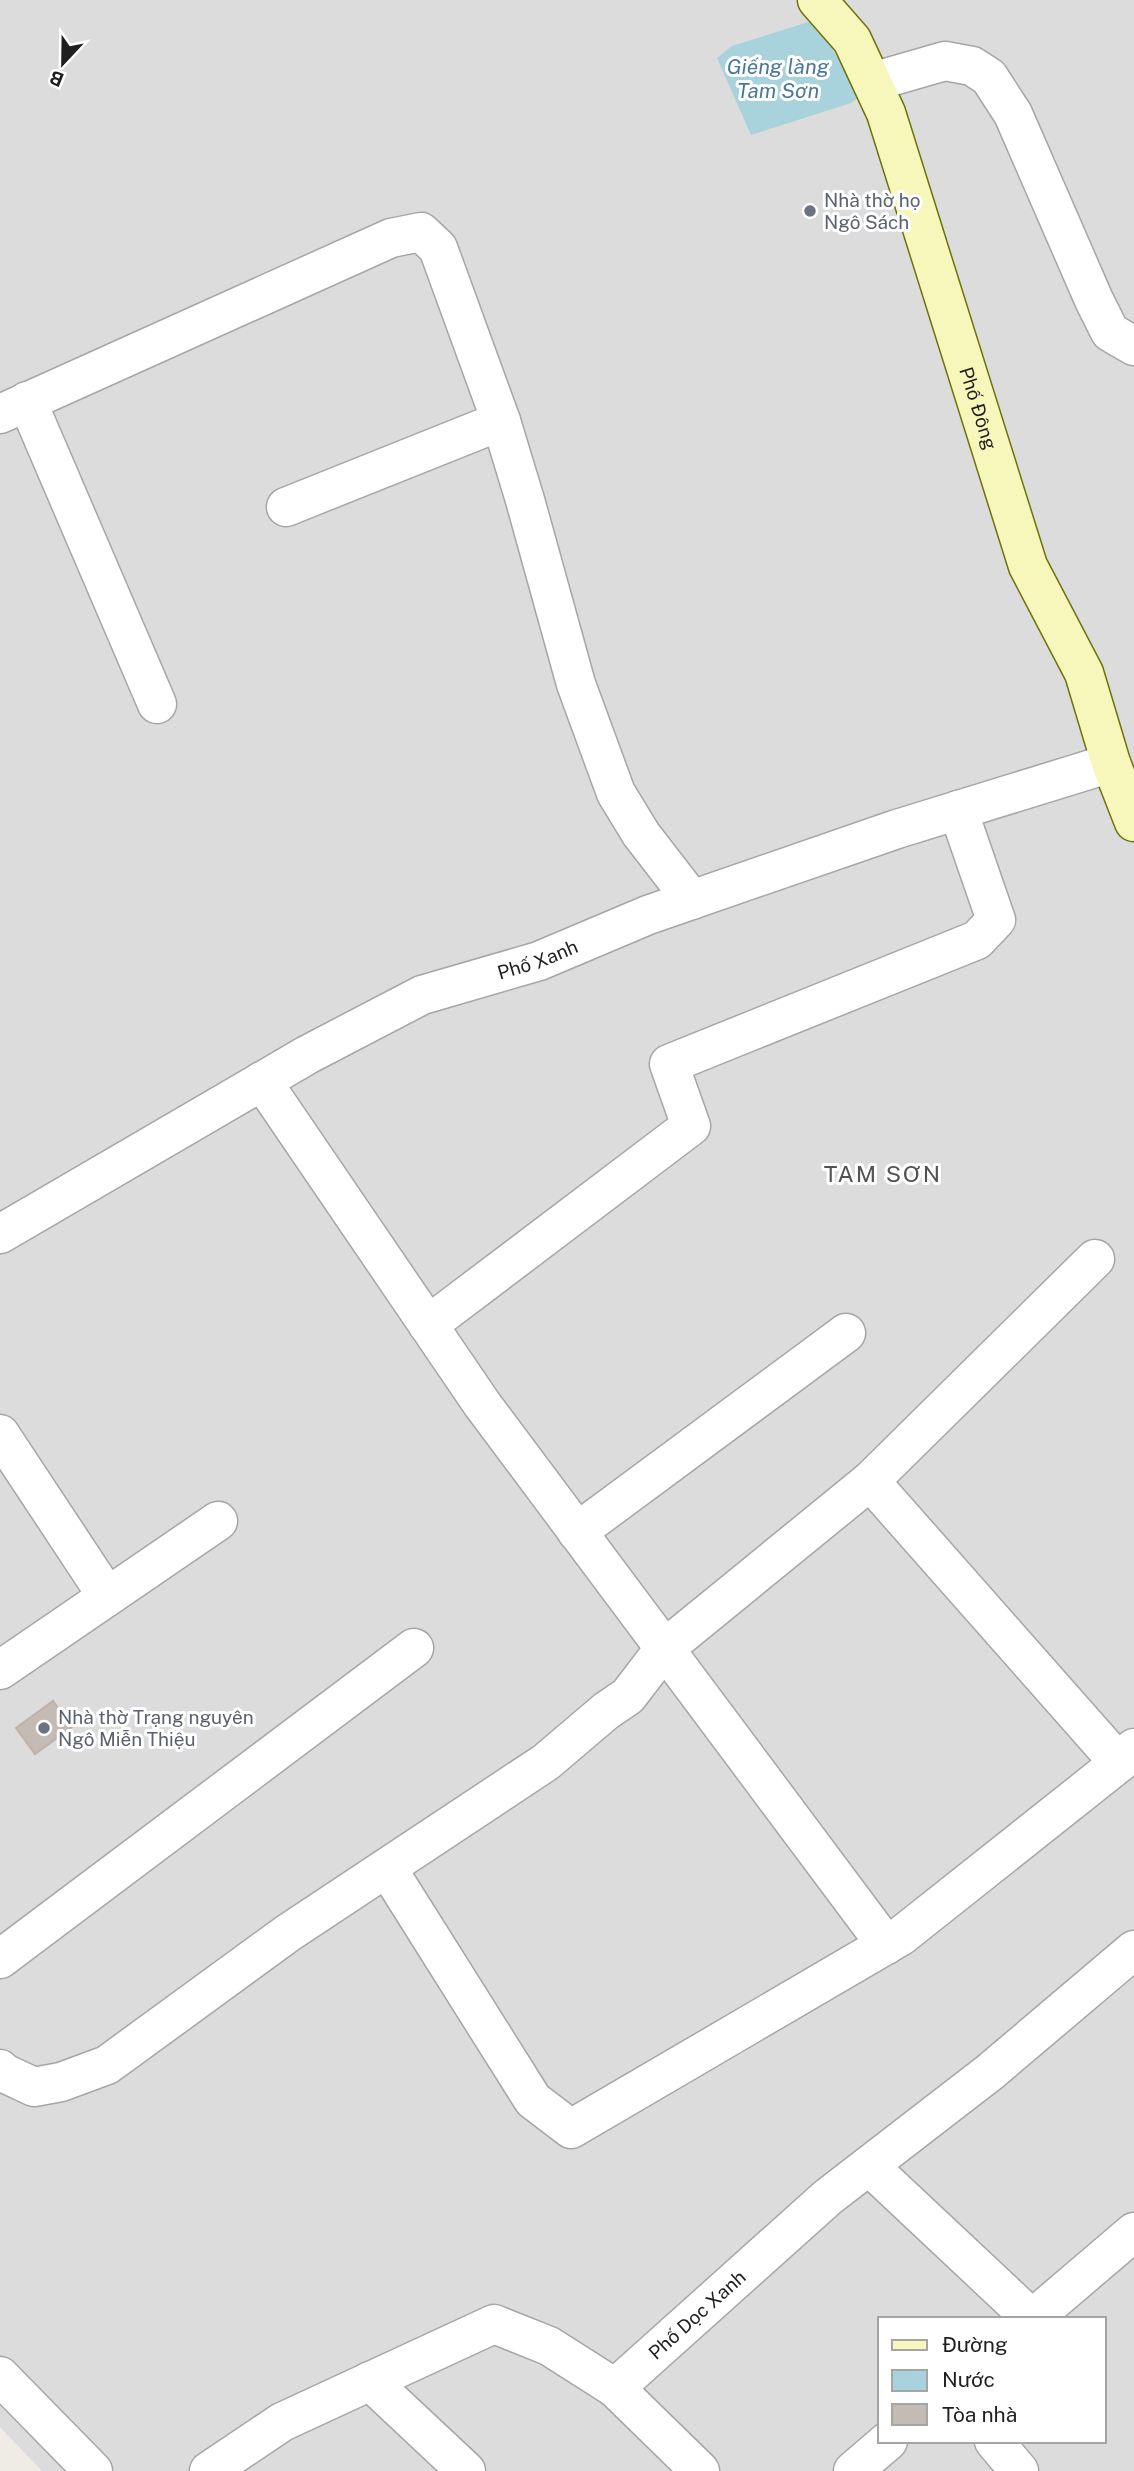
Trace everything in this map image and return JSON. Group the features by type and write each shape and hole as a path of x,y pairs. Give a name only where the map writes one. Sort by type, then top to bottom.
{"street":[{"name":"Phố Đông","path":"817,0 852,40 886,113 1028,566 1084,673 1111,762 1134,822"},
{"path":"872,82 945,61 972,66 989,78 1013,114 1110,332 1134,346"},
{"path":"157,704 13,408 391,237 421,232 438,248 501,421 576,684 616,793 641,834 692,900"},
{"path":"286,507 501,421"},
{"name":"Phố Xanh","path":"0,1234 307,1055 422,995 539,961 648,915 958,810 1111,762"},
{"path":"428,1325 691,1126 669,1063 977,940 996,920 958,810"},
{"path":"262,1082 482,1404 886,1945"},
{"path":"0,2068 2,2072 34,2087 61,2082 107,2065 288,1933 546,1762 606,1711 628,1696 664,1649 870,1481 1096,1259"},
{"path":"578,1532 846,1333"},
{"path":"0,1434 107,1596"},
{"path":"387,1868 533,2100 571,2129 901,1936 1127,1755 870,1481"},
{"path":"0,1670 218,1521"},
{"path":"0,1959 414,1648"},
{"name":"Phố Dọc Xanh","path":"615,2388 828,2197 990,2072 1134,1950"},
{"path":"869,2166 1030,2317"},
{"path":"1034,2317 1134,2232"},
{"path":"209,2471 282,2422 494,2324 549,2346 615,2388 700,2471"},
{"path":"0,2376 93,2471"},
{"path":"370,2381 466,2471"},
{"path":"853,2471 886,2443"},
{"path":"996,2443 1019,2471"}],"shaded area":[{"path":"0,0 1134,0 1134,2471 42,2471 0,2427"}],"water":[{"name":"Giếng làng Tam Sơn","path":"815,20 860,96 851,103 751,135 717,58 732,46"}],"building":[{"name":"Nhà thờ Trạng nguyên Ngô Miễn Thiệu","path":"53,1701 72,1727 35,1754 16,1728"}],"place":[{"name":"Nhà thờ họ Ngô Sách","path":"810,211"},
{"name":"Nhà thờ Trạng nguyên Ngô Miễn Thiệu","path":"44,1728"}],"district":[{"name":"TAM SƠN","path":"883,1173"}]}
